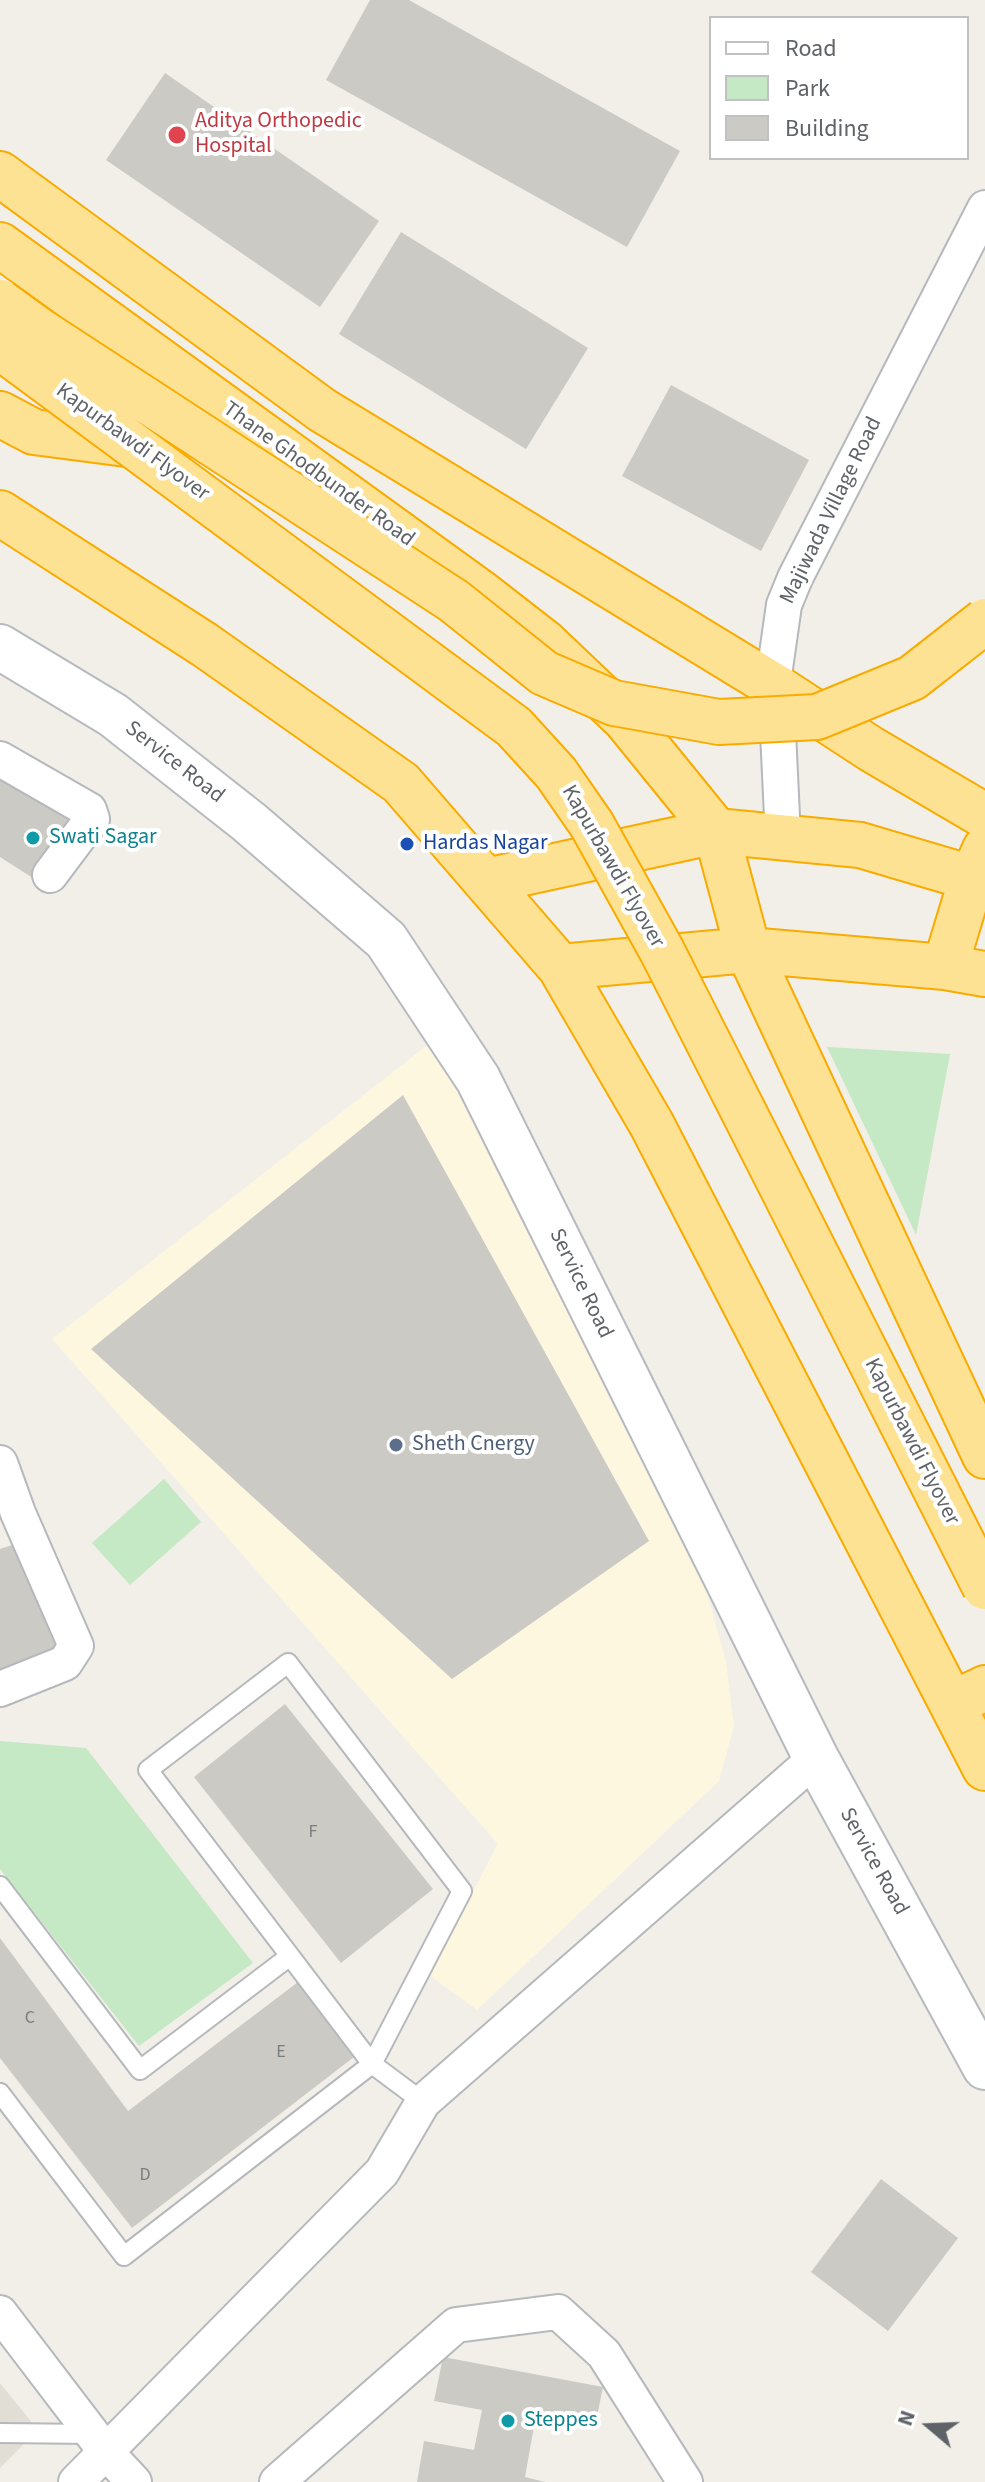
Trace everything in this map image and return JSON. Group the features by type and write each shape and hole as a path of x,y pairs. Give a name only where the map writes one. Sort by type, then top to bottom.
{"highway":[{"path":"0,174 322,410 985,816"},
{"name":"Thane Ghodbunder Road","path":"0,245 544,642 625,719 716,831"},
{"name":"Kapurbawdi Flyover","path":"0,302 454,601 544,673 614,703 719,722 817,717 912,678 985,621"},
{"name":"Kapurbawdi Flyover","path":"0,347 514,727 556,773 592,825 662,951 985,1587"},
{"path":"0,414 34,432 134,445"},
{"path":"0,513 205,645 401,783 560,967 652,1125 968,1696 985,1768"},
{"path":"486,881 716,831 860,845 981,870 965,970 748,950 560,967"},
{"path":"716,831 748,950 985,1456"}],"street":[{"name":"Majiwada Village Road","path":"783,838 775,668 784,605 985,208"},
{"name":"Service Road","path":"0,647 113,715 249,822 386,940 478,1079 816,1758 985,2067"},
{"path":"0,759 89,810 92,819 50,875"},
{"path":"0,1463 9,1518 76,1646 65,1663 0,1689"},
{"path":"76,2482 100,2443 382,2172 423,2102 816,1758"},
{"path":"277,2482 456,2325 558,2312 604,2354 685,2482"},
{"path":"0,2313 100,2443 134,2482"}],"lane":[{"path":"0,2093 124,2256 372,2064 462,1891 288,1663 148,1770 372,2064 423,2102"},
{"path":"0,1886 140,2070 290,1956"},
{"path":"0,2433 100,2443"}],"shaded area":[{"name":"Sheth Cnergy","path":"435,1039 704,1582 726,1662 734,1726 719,1781 477,2010 429,1975 498,1844 52,1339"},
{"path":"0,2383 38,2430 0,2468"}],"green space":[{"path":"827,1047 950,1054 916,1235"},
{"path":"164,1479 201,1522 130,1585 92,1543"},
{"path":"0,1741 86,1748 253,1963 139,2046 0,1869"}],"building":[{"path":"370,0 409,0 680,151 627,247 326,80"},
{"path":"165,73 379,221 320,307 106,160"},
{"path":"401,232 588,348 526,449 339,334"},
{"path":"671,385 809,460 761,551 622,476"},
{"name":"Swati Sagar","path":"0,772 79,818 36,880 0,857"},
{"name":"Sheth Cnergy","path":"403,1095 649,1541 452,1679 91,1349"},
{"path":"18,1543 58,1652 0,1674 0,1549"},
{"path":"285,1704 433,1889 341,1963 194,1777"},
{"path":"0,1938 128,2111 298,1982 354,2057 132,2228 0,2058"},
{"path":"881,2179 958,2238 888,2331 811,2272"},
{"name":"Steppes","path":"443,2357 603,2387 595,2426 536,2415 525,2477 545,2482 417,2482 424,2441 474,2450 482,2410 434,2401"}],"place":[{"name":"Aditya Orthopedic Hospital","path":"177,135"},
{"name":"Swati Sagar","path":"33,838"},
{"name":"Hardas Nagar","path":"407,844"},
{"name":"Sheth Cnergy","path":"396,1445"},
{"name":"Steppes","path":"508,2421"}]}
